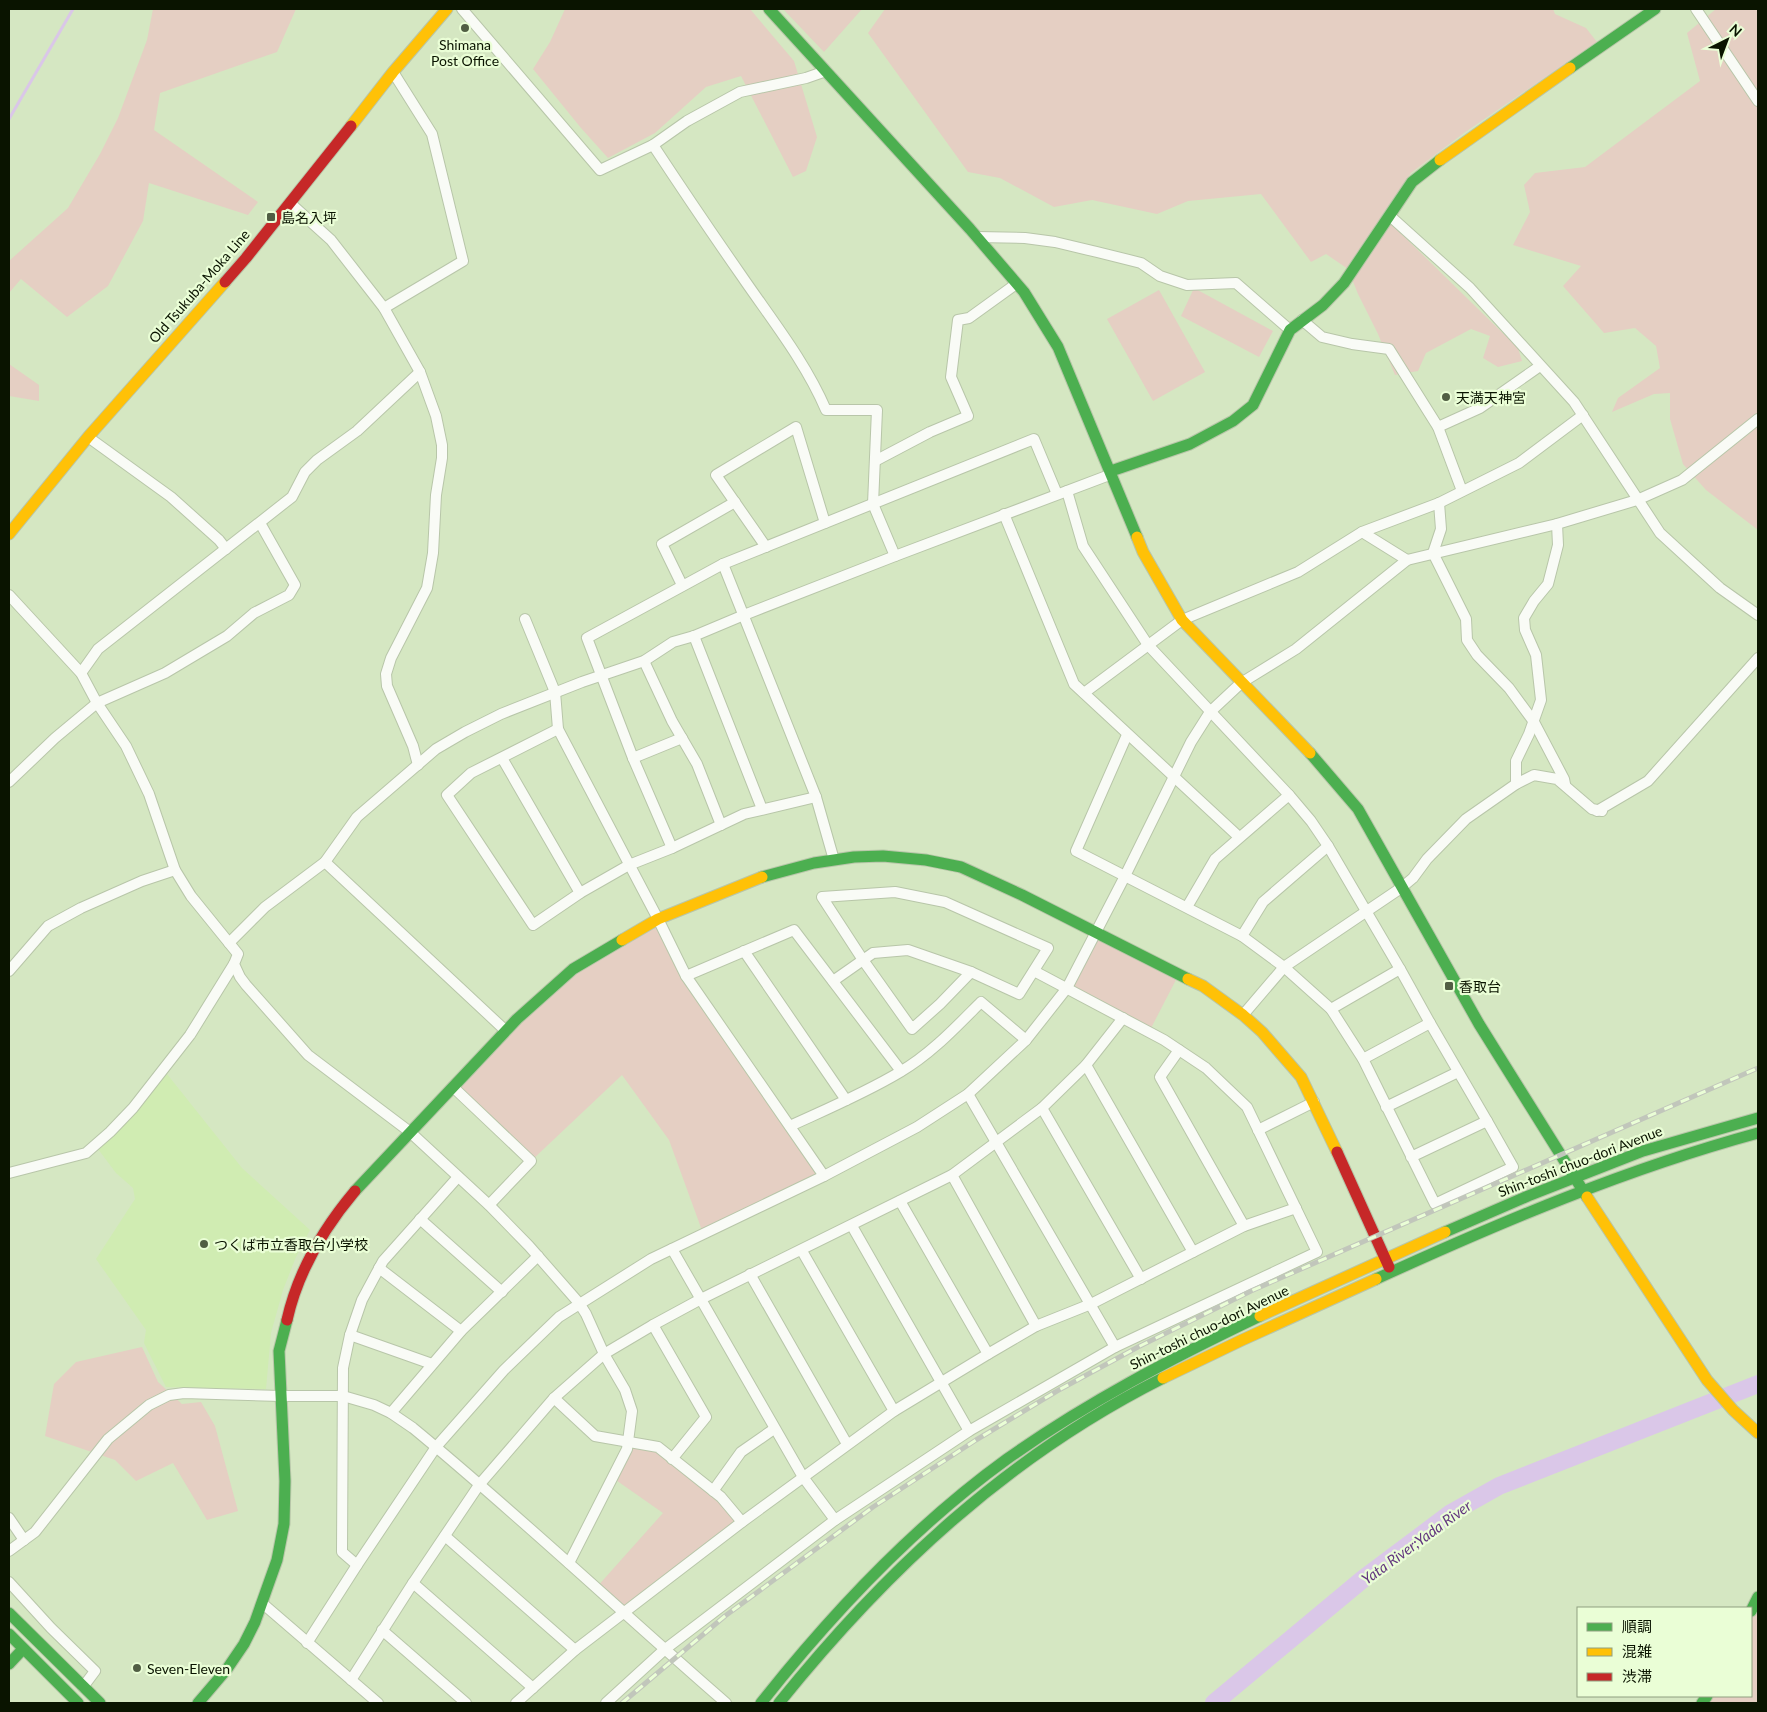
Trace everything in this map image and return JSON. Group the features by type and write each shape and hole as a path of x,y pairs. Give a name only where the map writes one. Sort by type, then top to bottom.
{"street":[{"name":"Old Tsukuba-Moka Line","path":"9,534 88,437 218,290 446,9"},
{"path":"462,9 600,170 653,145 687,121 740,92 806,78 826,71"},
{"path":"769,9 977,237 1037,312 1058,347 1112,473 1143,552 1182,620 1321,765 1358,809 1479,1024 1582,1190 1707,1380 1733,1410 1758,1433"},
{"path":"229,943 264,907 325,862 357,818 436,749 464,732 501,714 555,692 644,661 674,642 694,636 895,556 1190,444 1233,421 1253,405 1290,330 1323,305 1344,284 1412,182 1433,165 1655,9"},
{"path":"1696,9 1758,101"},
{"path":"384,308 464,261 432,134 393,72"},
{"path":"653,145 741,276 784,336 816,386 826,410 877,410 873,504 895,556"},
{"path":"290,203 331,240 384,308 420,372 436,416 442,445 442,458 436,495 432,553 427,588 391,658 386,674 387,686 408,733 418,765"},
{"path":"1390,216 1470,288 1574,402 1660,533 1720,588 1758,615"},
{"path":"977,237 1025,238 1055,242 1141,263 1160,276 1187,285 1236,283 1290,330"},
{"path":"875,461 930,432 968,416 951,377 958,320 969,318 1016,284"},
{"path":"1302,320 1322,337 1352,344 1389,349 1438,427 1462,491"},
{"path":"1438,427 1480,408 1540,366"},
{"path":"81,673 98,649 292,497 305,472 317,460 357,431 420,372"},
{"path":"1084,693 1182,620 1298,572 1362,532 1439,503 1519,463 1583,415"},
{"path":"307,1642 356,1564 436,1447 504,1370 559,1316 651,1259 824,1176 917,1127 968,1094 1026,1040 1067,988 1191,742 1210,712 1241,683 1296,649 1407,560 1557,524 1638,500 1682,480 1758,419"},
{"path":"766,547 716,475 796,427 825,523"},
{"path":"88,437 170,497 220,540 226,549"},
{"path":"672,848 633,758 587,638 722,564 1034,439 1062,493 1083,546 1148,645 1289,796 1311,821 1328,846 1487,1120 1512,1168 1435,1204 1363,1059 1331,1010 1284,967 1242,936 1076,851 1127,734"},
{"path":"682,585 662,544 735,502"},
{"path":"1439,503 1441,529 1433,553 1466,619 1467,640 1478,655 1509,688 1534,722 1564,779 1565,785"},
{"path":"1004,514 1074,684 1240,837"},
{"path":"9,782 55,738 97,703 165,673 227,636 254,613 290,595 295,585 260,523"},
{"path":"1516,784 1516,762 1534,722 1541,700 1536,654 1525,630 1524,618 1534,601 1548,584 1558,545 1557,524"},
{"path":"1362,532 1407,560"},
{"path":"722,564 816,797 834,860"},
{"path":"9,595 81,673 97,703 126,746 149,794 175,870 191,896 238,954 234,964 190,1035 133,1108 110,1132 86,1153 9,1173"},
{"path":"524,619 555,692 558,729 686,976 824,1176"},
{"path":"694,636 762,809"},
{"path":"1243,1015 1284,967 1401,888 1413,878 1427,859 1466,819 1516,784 1534,775 1557,779 1592,809 1599,811 1648,781 1758,658"},
{"path":"644,661 672,721 697,764 721,825"},
{"path":"558,729 471,773 447,795 533,925 580,893 628,866 672,848 744,814 816,797"},
{"path":"633,758 682,738"},
{"path":"502,758 580,893"},
{"path":"1187,907 1214,859 1289,796"},
{"path":"1242,936 1264,902 1328,846"},
{"path":"198,1703 237,1656 255,1622 277,1560 284,1524 279,1350 289,1310 306,1263 336,1214 366,1179 506,1032 573,969 658,919 770,874 814,863 883,856 926,860 961,868 1096,931 1203,986 1243,1015 1262,1032 1301,1077 1391,1273"},
{"path":"325,862 506,1032"},
{"path":"9,971 48,926 82,908 142,881 175,870"},
{"path":"833,981 863,960 873,953 908,950 971,972 1019,994 1048,948 945,902 895,892 822,897 863,960 912,1029 971,972"},
{"path":"686,976 794,930 901,1071"},
{"path":"744,951 846,1100"},
{"path":"234,964 246,985 308,1055 410,1132 488,1205 538,1256 579,1303 586,1314 604,1354 625,1390 632,1411 628,1449 569,1563"},
{"path":"1331,1010 1400,969"},
{"path":"606,1703 664,1650 835,1520 969,1432 1115,1347 1317,1252 1247,1107 1206,1068 1179,1050 1034,971"},
{"path":"790,1126 846,1100 901,1071 940,1042 981,1002 1026,1040"},
{"path":"351,1680 413,1582 479,1485 554,1398 604,1354 652,1325 701,1299 952,1176 1042,1108 1086,1065 1123,1018"},
{"path":"1363,1059 1430,1023"},
{"path":"1179,1050 1160,1077 1244,1226"},
{"path":"1086,1065 1193,1252"},
{"path":"1386,1107 1458,1072"},
{"path":"453,1087 531,1161 488,1205"},
{"path":"968,1094 1115,1347"},
{"path":"1258,1130 1314,1102"},
{"path":"1042,1108 1141,1279"},
{"name":"Shin-toshi chuo-dori Avenue","path":"761,1703 815,1636 875,1573 970,1489 1046,1433 1106,1396 1194,1348 1474,1219 1574,1177 1654,1147 1758,1118"},
{"path":"1411,1157 1487,1120"},
{"name":"Shin-toshi chuo-dori Avenue","path":"779,1703 800,1676 852,1618 921,1548 959,1515 1054,1442 1110,1406 1205,1357 1582,1190 1707,1147 1758,1133"},
{"path":"952,1176 1036,1326"},
{"path":"356,1564 342,1552 343,1368 350,1335 362,1300 379,1268 458,1177"},
{"path":"900,1201 988,1354"},
{"path":"516,1703 575,1650 742,1522 894,1411 1036,1326 1091,1304 1244,1226 1296,1208"},
{"path":"420,1219 502,1292"},
{"path":"852,1226 969,1432"},
{"path":"672,1249 774,1429 803,1477 835,1520"},
{"path":"802,1250 894,1411"},
{"path":"391,1413 461,1331 538,1256"},
{"path":"379,1268 461,1331"},
{"path":"750,1274 847,1444"},
{"path":"652,1325 706,1417 672,1459"},
{"path":"350,1335 432,1364"},
{"path":"9,1551 35,1532 108,1439 149,1405 169,1395 184,1393 342,1396 374,1405 391,1413 436,1447 726,1703"},
{"path":"554,1398 595,1436 658,1447 722,1497 742,1522"},
{"path":"713,1491 741,1452 774,1429"},
{"path":"9,1518 24,1540"},
{"path":"445,1536 575,1650"},
{"path":"9,1582 50,1628 95,1671 83,1687"},
{"path":"413,1582 533,1688"},
{"path":"1752,1609 1758,1596"},
{"path":"262,1603 378,1703"},
{"path":"9,1613 100,1703"},
{"path":"382,1630 466,1703"},
{"path":"9,1634 78,1703"},
{"path":"9,1664 23,1649"}],"shaded area":[{"path":"153,9 296,9 277,52 160,93 154,130 258,202 248,215 149,183 143,221 108,286 67,317 21,279 9,293 9,261 68,208 100,154 118,118 147,40"},
{"path":"565,9 750,9 794,61 817,137 806,171 793,177 741,76 706,87 655,133 608,158 533,69 550,42"},
{"path":"783,9 862,9 824,52"},
{"path":"885,9 1553,9 1555,14 1586,28 1597,42 1464,133 1411,173 1382,215 1518,348 1522,361 1498,367 1483,358 1490,336 1471,329 1426,353 1418,371 1395,375 1348,269 1326,254 1311,262 1261,194 1188,201 1157,214 1092,200 1054,207 1000,178 968,172 868,33"},
{"path":"1716,9 1758,9 1758,530 1706,490 1683,464 1670,419 1670,393 1654,394 1612,412 1618,398 1660,368 1656,346 1635,328 1604,333 1563,286 1581,266 1513,245 1530,212 1524,185 1535,173 1585,167 1700,81 1687,33"},
{"path":"1194,288 1273,331 1259,357 1181,316"},
{"path":"1159,290 1205,372 1153,401 1107,319"},
{"path":"9,364 39,385 39,401 9,396"},
{"path":"658,919 686,976 824,1176 704,1236 669,1140 622,1075 531,1161 453,1087 573,969"},
{"path":"1095,931 1179,974 1149,1032 1067,988"},
{"name":"つくば市立香取台小学校","path":"167,1074 242,1168 310,1230 296,1257 283,1290 271,1333 266,1389 166,1387 144,1343 146,1330 96,1259 135,1199 133,1188 116,1173 98,1149 125,1124"},
{"path":"142,1347 158,1382 182,1404 201,1402 215,1426 238,1511 207,1520 173,1463 136,1481 115,1460 45,1436 54,1384 76,1362"},
{"path":"629,1441 658,1447 742,1522 624,1613 596,1588 663,1513 613,1478"},
{"path":"1758,1601 1758,1703 1701,1703 1705,1697 1752,1697 1752,1612"}],"waterway":[{"path":"9,119 73,9"},
{"name":"Yata River;Yada River","path":"1214,1703 1363,1579 1451,1513 1499,1486 1758,1384"}],"railway":[{"path":"622,1703 725,1616 873,1507 976,1440 1057,1391 1138,1347 1251,1291 1758,1068"}],"traffic: fast":[{"path":"769,9 970,229 1024,292 1058,347 1137,537"},
{"path":"1570,68 1655,9"},
{"path":"1111,471 1190,444 1233,421 1253,405 1290,330 1323,305 1344,283 1412,182 1440,160"},
{"path":"1310,753 1358,809 1479,1024 1587,1197"},
{"path":"762,877 814,863 854,857 883,856 926,860 961,867 1022,895 1188,979"},
{"path":"355,1191 517,1019 573,969 622,940"},
{"path":"1445,1232 1528,1196 1643,1151 1758,1118"},
{"path":"1376,1279 1564,1198 1660,1163 1758,1133"},
{"path":"761,1703 788,1669 876,1572 972,1485 1007,1459 1099,1400 1194,1348 1260,1316"},
{"path":"198,1703 227,1669 244,1644 255,1622 277,1560 284,1524 285,1481 279,1351 287,1320"},
{"path":"779,1703 863,1607 907,1562 953,1520 1002,1480 1053,1443 1106,1409 1163,1378"},
{"path":"1752,1609 1758,1597"},
{"path":"9,1613 100,1703"},
{"path":"9,1634 78,1703"},
{"path":"9,1664 23,1649"},
{"path":"1702,1703 1706,1697"}],"traffic: slow":[{"path":"351,126 393,72 447,9"},
{"path":"1440,160 1570,68"},
{"path":"9,534 88,437 225,282"},
{"path":"1137,537 1143,552 1182,620 1310,753"},
{"path":"622,940 658,919 762,877"},
{"path":"1188,979 1203,986 1243,1015 1262,1032 1301,1077 1337,1152"},
{"path":"1587,1197 1707,1380 1733,1410 1758,1433"},
{"path":"1260,1316 1445,1232"},
{"path":"1163,1378 1376,1279"}],"traffic: jam":[{"path":"225,282 351,126"},
{"path":"1337,1152 1389,1267"},
{"path":"287,1320 298,1285 313,1251 332,1220 355,1191"}],"place":[{"name":"Shimana Post Office","path":"465,28"},
{"name":"島名入坪","path":"271,217"},
{"name":"天満天神宮","path":"1446,397"},
{"name":"香取台","path":"1449,986"},
{"name":"つくば市立香取台小学校","path":"204,1244"},
{"name":"Seven-Eleven","path":"137,1668"}]}
